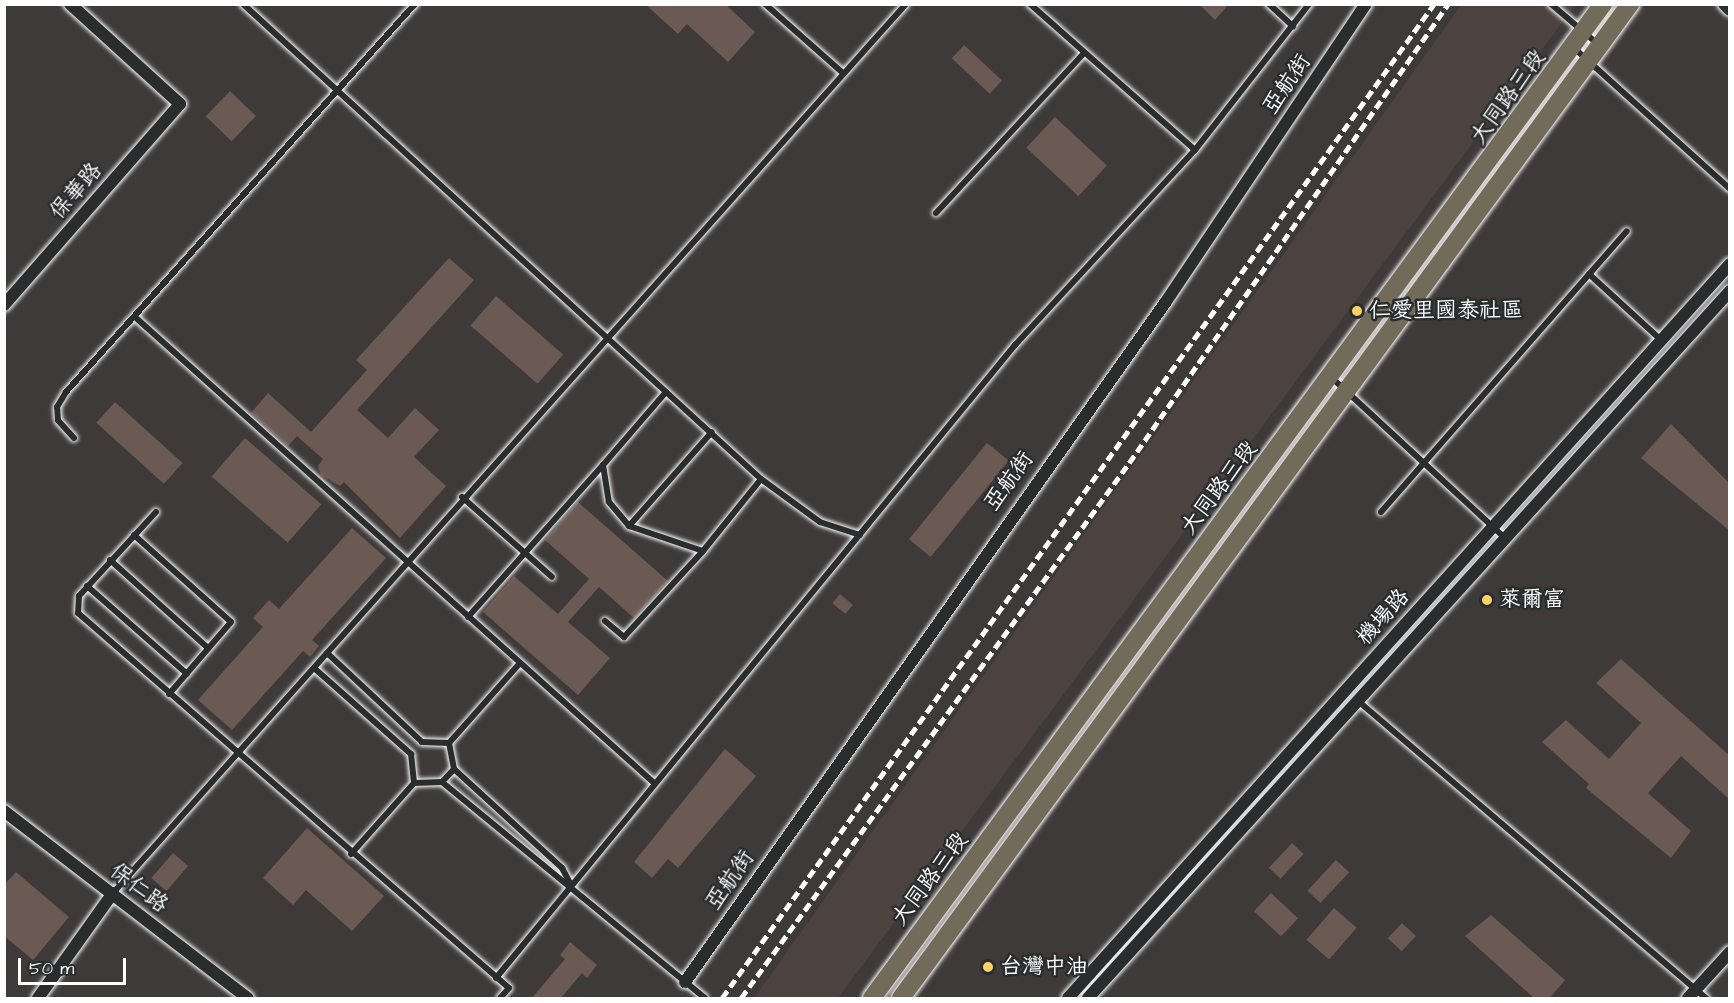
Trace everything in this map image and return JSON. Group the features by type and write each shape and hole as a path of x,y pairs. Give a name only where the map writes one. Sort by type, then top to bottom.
{"main road":[{"name":"大同路三段","path":"872,999 1579,40 1603,4"},
{"name":"大同路三段","path":"901,999 1602,47 1630,4"}],"street":[{"name":"保華路","path":"4,305 180,104 70,4"},
{"name":"亞航街","path":"685,982 1164,303 1366,4"},
{"path":"1724,4 1730,10"},
{"name":"機場路","path":"1068,999 1730,264"},
{"name":"機場路","path":"1088,999 1730,291"},
{"name":"保仁路","path":"4,811 248,999"},
{"path":"38,999 113,893"},
{"path":"1692,994 1730,952"}],"lane":[{"path":"243,4 605,339 712,432 761,479 820,522 860,535"},
{"path":"74,438 58,420 57,407 135,316 416,4"},
{"path":"765,4 843,73"},
{"path":"113,893 314,668 462,497 906,4"},
{"path":"1030,4 1195,150"},
{"path":"1269,4 1293,26"},
{"path":"496,978 653,782 860,535 1015,345 1195,150 1309,4"},
{"path":"1551,4 1579,40 1590,63 1730,189"},
{"path":"1579,40 1602,47"},
{"path":"936,213 1084,53"},
{"path":"1381,512 1422,462 1627,231"},
{"path":"1589,274 1661,340"},
{"path":"135,316 653,782"},
{"path":"1331,377 1505,538"},
{"path":"468,617 666,392"},
{"path":"628,526 712,432"},
{"path":"603,465 609,502 628,526 703,551"},
{"path":"605,621 624,638 703,551 761,479"},
{"path":"462,497 523,554 552,577"},
{"path":"156,512 87,586 75,604 78,613 351,854 509,988 500,999"},
{"path":"134,535 231,622 169,694"},
{"path":"110,560 208,648"},
{"path":"87,586 187,674"},
{"path":"327,653 422,742 449,742 520,663"},
{"path":"314,668 411,753 414,783"},
{"path":"1358,700 1692,994 1706,999"},
{"path":"411,753 422,742"},
{"path":"449,742 454,769 562,868 570,884"},
{"path":"442,782 454,769"},
{"path":"351,854 414,783 442,782 554,878 570,884 705,999"}],"shaded area":[{"path":"1461,5 1575,5 838,998 754,998"}],"building":[{"path":"645,4 725,4 755,32 728,62 687,24 678,34"},
{"path":"1199,4 1229,4 1215,20"},
{"path":"964,45 1002,80 990,94 952,58"},
{"path":"230,91 256,116 232,141 206,116"},
{"path":"1055,117 1107,165 1078,196 1026,148"},
{"path":"449,258 474,280 357,410 388,438 415,408 439,430 414,457 446,486 400,538 344,482 340,486 321,475 318,466 323,459 297,436 288,446 251,413 268,393 311,432 367,370 356,360"},
{"path":"496,296 563,354 538,384 470,325"},
{"path":"115,402 183,463 164,484 96,423"},
{"path":"1671,424 1730,484 1730,531 1641,458"},
{"path":"245,438 321,504 288,543 212,476"},
{"path":"987,443 1009,461 931,557 909,539"},
{"path":"578,502 668,581 634,618 599,587 568,622 610,658 578,695 483,612 514,576 558,614 589,579 545,540"},
{"path":"352,528 386,558 312,640 319,646 310,657 303,651 232,730 198,700 263,627 253,618 269,600 279,609"},
{"path":"840,594 853,605 845,614 832,603"},
{"path":"1621,659 1730,756 1730,800 1681,756 1648,793 1691,831 1671,858 1586,788 1589,784 1542,742 1566,720 1609,759 1641,723 1596,683"},
{"path":"725,749 756,776 678,868 668,859 652,878 634,862"},
{"path":"307,828 384,896 352,931 306,890 293,905 263,878"},
{"path":"1292,843 1304,854 1281,879 1269,868"},
{"path":"173,853 188,866 166,891 151,878"},
{"path":"1336,860 1349,872 1321,903 1307,891"},
{"path":"16,872 69,917 33,960 4,936 4,885"},
{"path":"1271,893 1298,918 1281,937 1254,911"},
{"path":"1334,908 1357,928 1329,959 1306,940"},
{"path":"1491,915 1565,980 1549,999 1535,999 1465,936"},
{"path":"1402,923 1416,936 1402,951 1388,938"},
{"path":"570,942 597,965 587,978 582,973 560,999 531,999 565,959 560,955"}],"railway":[{"path":"722,998 1434,4"},
{"path":"741,998 1129,463 1448,4"}],"place":[{"name":"仁愛里國泰社區","path":"1357,311"},
{"name":"萊爾富","path":"1487,600"},
{"name":"台灣中油","path":"988,967"}]}
